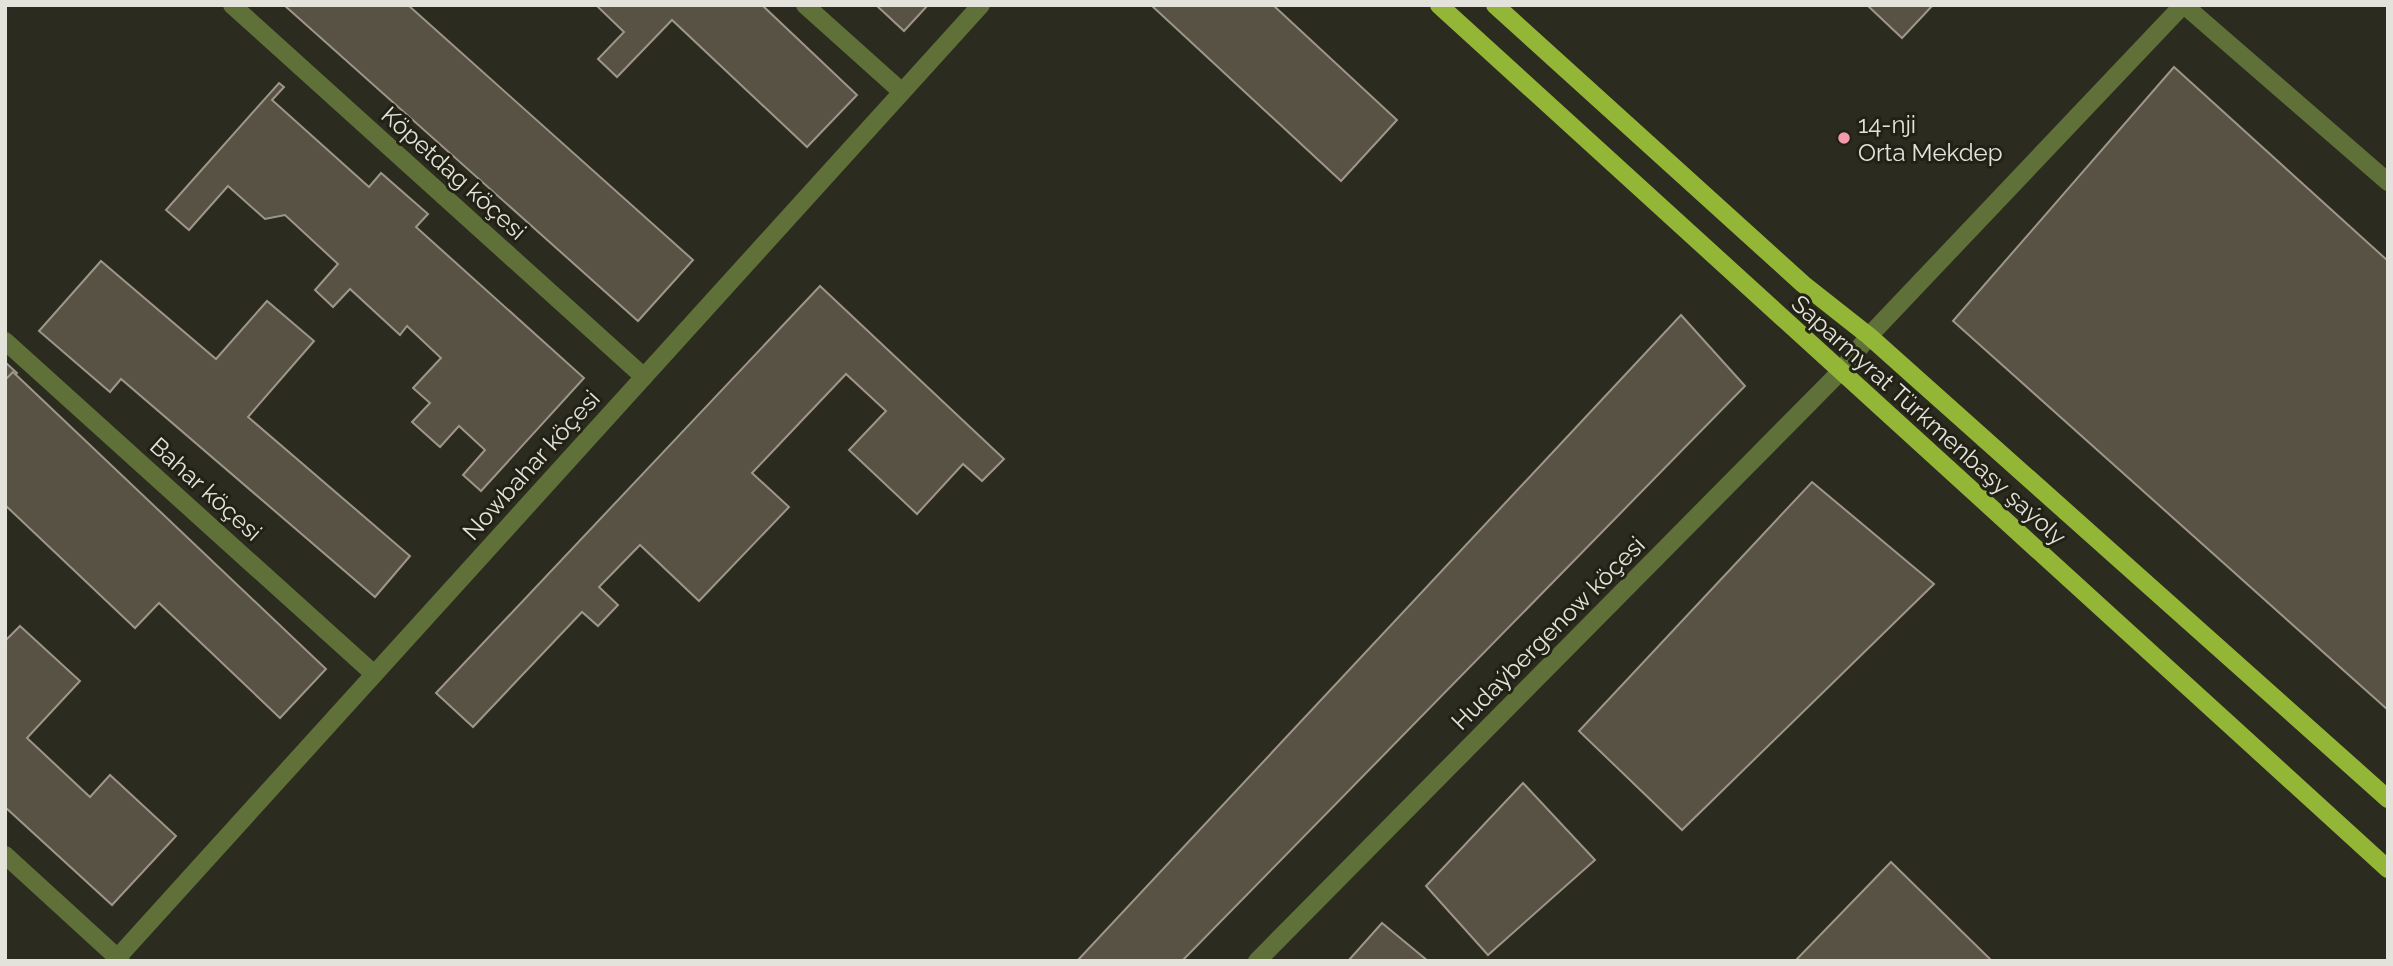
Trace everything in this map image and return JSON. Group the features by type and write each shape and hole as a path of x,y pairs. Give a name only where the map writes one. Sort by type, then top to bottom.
{"main road":[{"name":"Saparmyrat Türkmenbaşy şaýoly","path":"1439,5 1840,373 2388,869"},
{"name":"Saparmyrat Türkmenbaşy şaýoly","path":"1495,5 1803,284 1869,336 2388,799"}],"street":[{"name":"Köpetdag köçesi","path":"232,5 644,377"},
{"path":"806,5 902,92"},
{"name":"Nowbahar köçesi","path":"119,959 981,5"},
{"path":"2184,5 2388,182"},
{"name":"Hudaýbergenow köçesi","path":"1257,961 1840,373 1869,336 2184,5"},
{"name":"Bahar köçesi","path":"5,341 374,674"},
{"path":"5,855 119,959"}],"building":[{"path":"284,5 408,5 693,260 638,321"},
{"path":"596,5 762,5 857,95 807,147 672,20 617,77 598,59 624,32"},
{"path":"876,5 928,5 904,31"},
{"path":"1151,5 1273,5 1397,120 1341,181"},
{"path":"1867,5 1933,5 1902,38"},
{"path":"2174,67 2388,261 2388,710 1953,321"},
{"path":"279,83 284,87 272,100 369,187 381,173 428,214 416,227 584,378 481,491 463,475 485,450 459,426 440,447 412,422 430,403 413,388 441,358 407,326 400,335 350,289 333,307 315,290 338,264 285,215 265,219 228,186 189,230 166,210"},
{"path":"101,261 216,359 267,301 314,341 248,417 410,556 375,597 121,379 110,392 39,331"},
{"path":"820,286 1004,459 982,481 963,464 917,514 849,450 886,411 846,374 752,473 789,507 699,601 640,545 599,587 618,605 598,626 582,612 473,727 436,693"},
{"path":"1681,315 1745,386 1182,961 1077,961"},
{"path":"5,362 17,373 5,387"},
{"path":"13,372 326,669 280,718 159,603 135,628 5,505 5,380"},
{"path":"1812,482 1934,584 1682,830 1579,731"},
{"path":"20,626 80,681 27,738 90,797 110,775 176,836 112,905 5,807 5,641"},
{"path":"1523,783 1595,860 1488,955 1426,886"},
{"path":"1891,862 1992,961 1795,961"},
{"path":"1382,923 1428,961 1348,961"}],"place":[{"name":"14-nji Orta Mekdep","path":"1844,138"}]}
